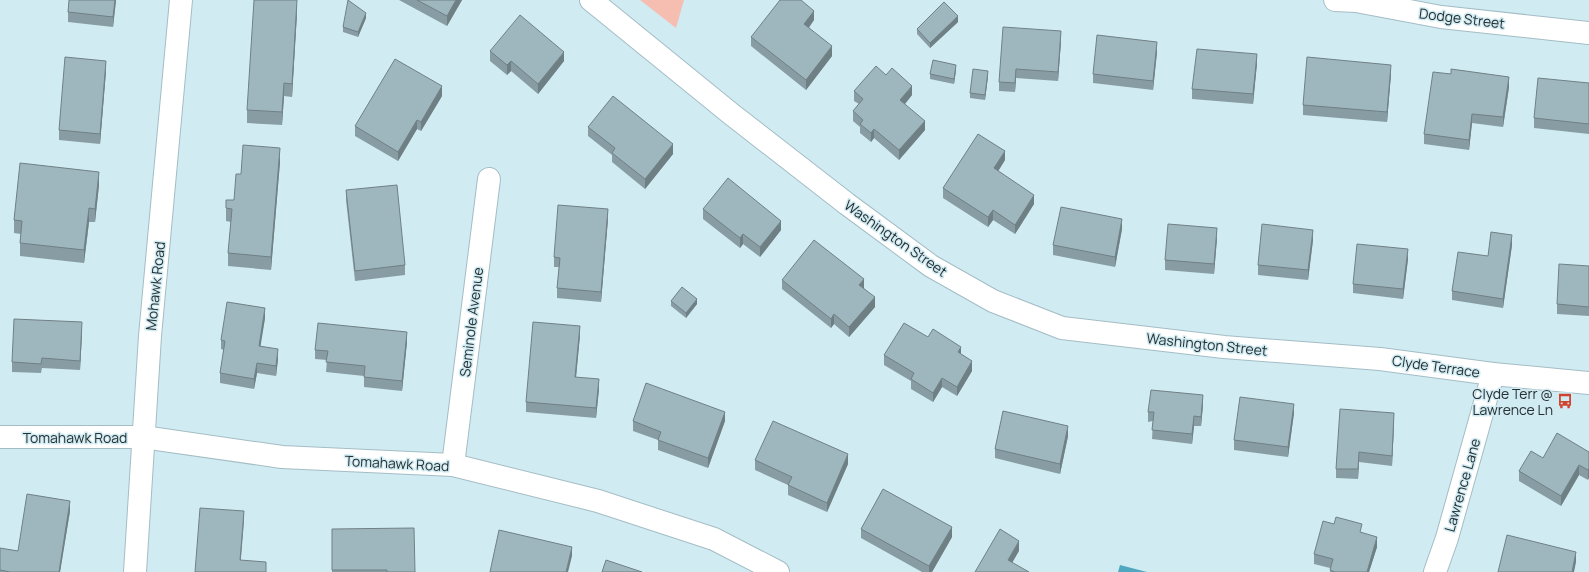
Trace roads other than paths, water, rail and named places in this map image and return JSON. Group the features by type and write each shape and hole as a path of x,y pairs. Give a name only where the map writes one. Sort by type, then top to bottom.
{"street":[{"name":"Mohawk Road","path":"135,572 150,336 181,0"},
{"name":"Washington Street","path":"591,0 730,113 847,204 931,266 992,301 1062,328 1224,347 1282,352"},
{"name":"Dodge Street","path":"1349,0 1441,17 1589,33"},
{"name":"Seminole Avenue","path":"453,465 489,179"},
{"name":"Clyde Terrace","path":"1282,352 1380,358 1493,374 1589,383"},
{"name":"Lawrence Lane","path":"1435,572 1447,538 1493,374"},
{"name":"Tomahawk Road","path":"0,437 143,437 282,457 453,465 598,501 714,539 778,572"}],"water":[{"path":"1120,565 1147,572 1118,572"}],"place":[{"name":"Clyde Terr @ Lawrence Ln","path":"1565,401"}]}
